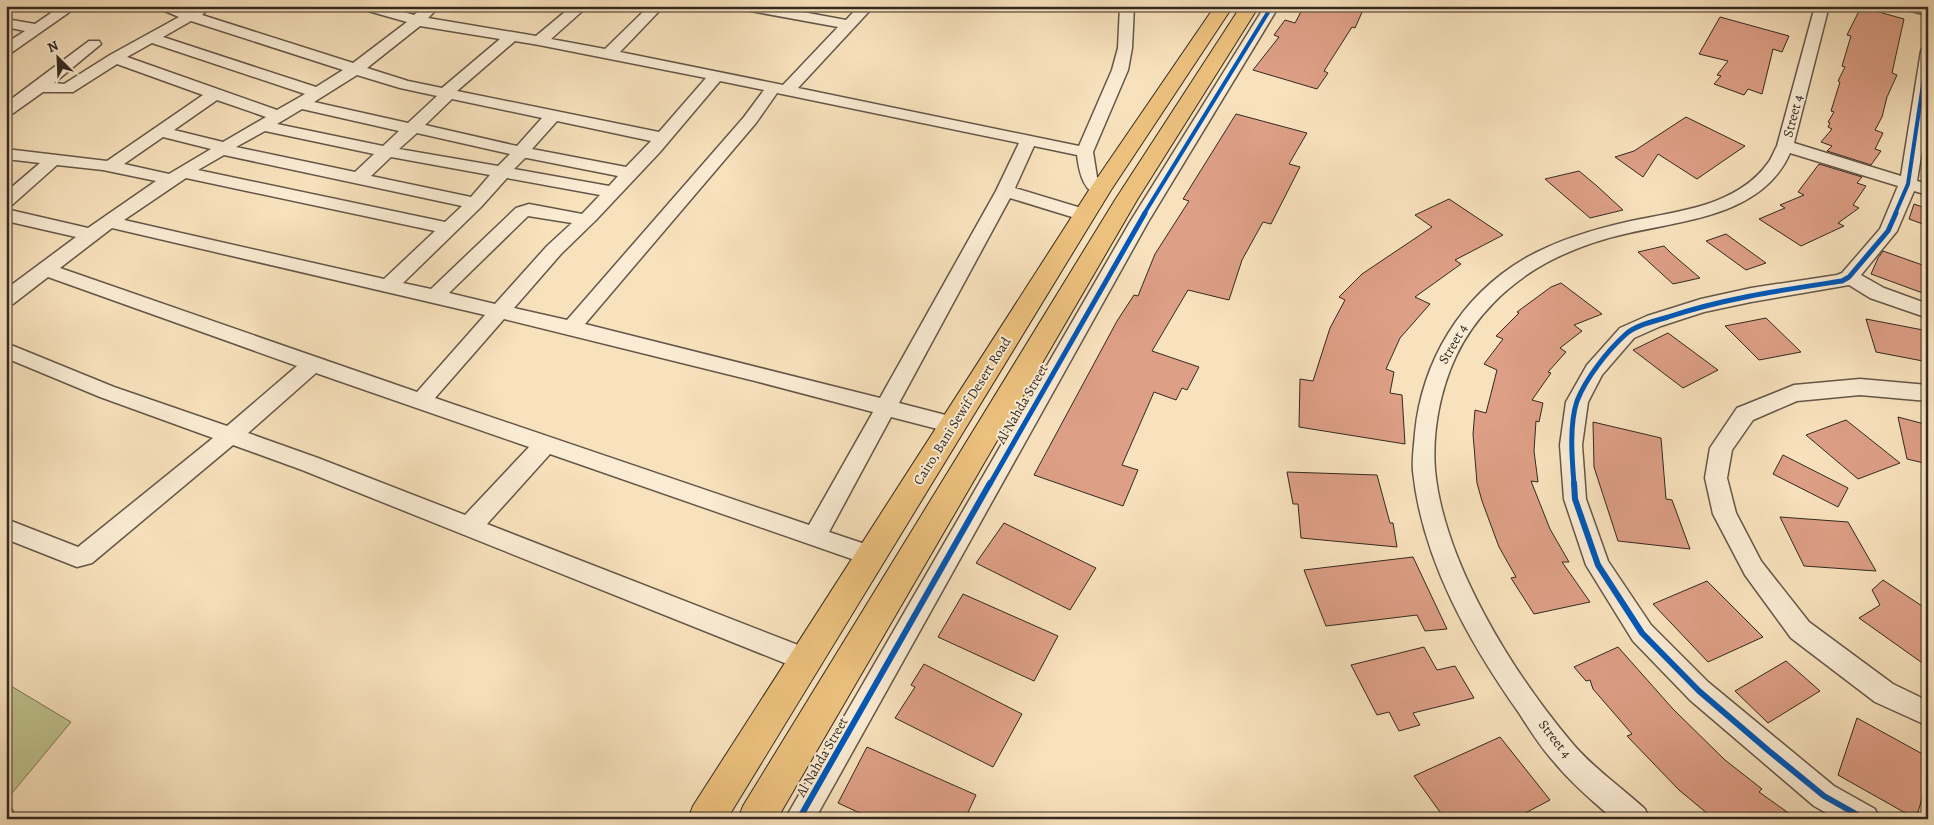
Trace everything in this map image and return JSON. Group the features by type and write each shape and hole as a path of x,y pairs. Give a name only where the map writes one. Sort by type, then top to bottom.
{"main road":[{"name":"Cairo, Bani Sewif Desert Road","path":"706,819 1084,215 1224,6"},
{"path":"756,819 1126,200 1250,6"}],"street":[{"path":"6,50 71,6"},
{"path":"166,6 190,16 354,70 446,95 662,138"},
{"path":"39,87 67,89 115,58 208,6"},
{"path":"366,6 418,21 608,54 1085,152"},
{"path":"6,299 110,222 177,176 354,70 404,34 434,6"},
{"path":"539,41 581,6"},
{"path":"608,54 658,6"},
{"path":"745,6 783,9 849,25"},
{"path":"571,328 750,120 867,6"},
{"path":"1100,190 1089,178 1085,152 1120,70 1125,48 1127,6"},
{"name":"Al Nahda Street","path":"799,819 1139,222 1272,6"},
{"name":"Street 4","path":"1635,819 1565,755 1503,671 1460,592 1434,521 1424,473 1426,419 1437,372 1458,331 1486,297 1521,269 1563,248 1610,232 1700,213 1732,200 1757,185 1775,166 1785,146 1822,6"},
{"path":"1908,6 1928,11"},
{"path":"6,23 38,28"},
{"path":"359,178 446,95 512,36"},
{"path":"151,38 317,93"},
{"path":"8,108 39,87 94,44"},
{"path":"1865,819 1824,796 1769,751 1699,691 1642,632 1598,565 1575,499 1571,445 1577,402 1594,370 1627,334 1654,321 1701,306 1751,295 1842,282 1849,276 1888,231 1908,184 1926,92 1928,51"},
{"path":"115,58 278,116"},
{"path":"421,401 554,250 630,173 716,76"},
{"path":"109,166 216,94"},
{"path":"300,104 522,152 630,173"},
{"path":"389,286 475,204 553,116"},
{"path":"262,126 386,152 612,192"},
{"path":"160,131 222,148 475,204"},
{"path":"815,536 1005,191 1028,141"},
{"path":"1785,146 1928,190"},
{"path":"6,154 177,176 448,228"},
{"path":"6,200 53,160"},
{"path":"1005,191 1084,215"},
{"path":"435,296 522,212 530,210 585,220"},
{"path":"6,215 92,235"},
{"path":"110,222 571,328 953,425"},
{"path":"47,270 313,364 872,556"},
{"path":"1849,276 1877,293 1928,312"},
{"path":"6,350 48,369 310,464 807,660"},
{"path":"6,528 77,558 84,556 230,436 313,364"},
{"path":"1928,393 1860,387 1794,393 1745,414 1721,448 1716,478 1725,514 1752,568 1800,630 1884,693 1928,714"},
{"path":"469,527 546,444"}],"green space":[{"path":"6,683 71,722 8,798 17,819 6,819"}],"building":[{"path":"1304,6 1345,6 1363,10 1355,28 1352,27 1324,71 1328,73 1317,89 1253,70 1279,37 1274,35 1285,20 1295,23"},
{"path":"1861,7 1904,19 1892,73 1897,75 1887,97 1882,117 1875,130 1883,133 1875,149 1881,151 1871,165 1827,151 1832,146 1821,142 1832,129 1828,127 1830,123 1828,122 1834,112 1831,111 1840,82 1838,81 1845,67 1842,66 1851,36 1847,35"},
{"path":"1720,17 1789,36 1782,52 1773,49 1762,94 1748,89 1744,95 1714,84 1721,76 1717,75 1728,61 1699,54"},
{"path":"1236,114 1307,133 1289,164 1300,167 1271,224 1263,222 1242,260 1229,300 1188,290 1152,351 1199,367 1187,390 1182,388 1176,400 1154,392 1122,465 1138,470 1123,506 1034,475 1117,321 1134,295 1138,296 1155,254 1189,201 1183,199"},
{"path":"1686,117 1745,146 1697,179 1658,154 1643,177 1615,157 1634,151"},
{"path":"1819,164 1862,177 1857,183 1866,186 1853,205 1859,208 1838,223 1844,226 1801,246 1759,219 1785,208 1780,205 1804,195 1798,192"},
{"path":"1579,171 1623,210 1590,218 1545,179"},
{"path":"1449,199 1503,235 1455,260 1461,264 1415,297 1430,304 1400,338 1386,369 1394,372 1390,393 1402,395 1405,444 1299,427 1300,379 1313,381 1330,328 1345,300 1339,297 1362,274 1432,227 1415,215"},
{"path":"1914,204 1928,209 1928,226 1909,219"},
{"path":"1726,234 1766,263 1746,270 1706,241"},
{"path":"1664,246 1700,278 1673,284 1638,252"},
{"path":"1883,251 1928,267 1928,295 1871,274"},
{"path":"1561,283 1602,314 1574,325 1582,331 1560,348 1566,352 1548,372 1551,373 1532,400 1543,403 1539,422 1536,421 1534,451 1538,482 1531,481 1550,529 1569,562 1562,562 1590,602 1534,614 1511,578 1516,577 1499,547 1482,501 1477,483 1473,434 1475,410 1486,413 1497,370 1484,364 1503,339 1496,336 1519,313 1517,312 1551,287"},
{"path":"1766,318 1801,352 1759,360 1725,326"},
{"path":"1866,319 1923,330 1928,343 1928,362 1876,352"},
{"path":"1668,333 1718,370 1683,388 1633,350"},
{"path":"1898,417 1928,425 1928,464 1907,459"},
{"path":"1846,420 1900,463 1858,479 1806,435"},
{"path":"1593,422 1661,438 1666,499 1672,500 1690,549 1618,541 1594,467"},
{"path":"1783,455 1848,488 1838,507 1773,474"},
{"path":"1287,472 1377,475 1390,523 1393,523 1397,547 1301,538 1298,504 1293,504"},
{"path":"1780,517 1848,522 1876,571 1804,566"},
{"path":"1004,523 1096,568 1070,610 976,563"},
{"path":"1413,557 1447,629 1425,631 1417,615 1326,626 1304,570"},
{"path":"1883,580 1928,610 1928,667 1859,618 1880,605 1872,590"},
{"path":"1707,581 1763,637 1708,662 1653,604"},
{"path":"963,594 1058,636 1034,681 938,637"},
{"path":"1424,647 1437,670 1455,666 1474,698 1413,713 1420,725 1399,731 1389,712 1377,715 1351,665"},
{"path":"1618,647 1673,709 1725,760 1762,789 1759,792 1797,819 1714,819 1679,790 1627,736 1632,734 1593,689 1590,680 1586,681 1574,667"},
{"path":"1786,661 1820,691 1768,723 1735,691"},
{"path":"924,664 1022,714 993,767 895,718 915,687 911,685"},
{"path":"1857,718 1928,757 1928,778 1916,819 1838,775"},
{"path":"1500,737 1550,800 1514,819 1445,819 1414,776"},
{"path":"867,747 976,795 965,819 873,819 838,803"}],"cycle path":[{"path":"799,819 1139,222 1272,6"},
{"path":"1865,819 1824,796 1769,751 1699,691 1642,633 1598,565 1575,499 1571,445 1577,402 1594,370 1627,333 1654,321 1701,306 1751,295 1842,281 1849,277 1888,231 1908,184 1928,51"}]}
